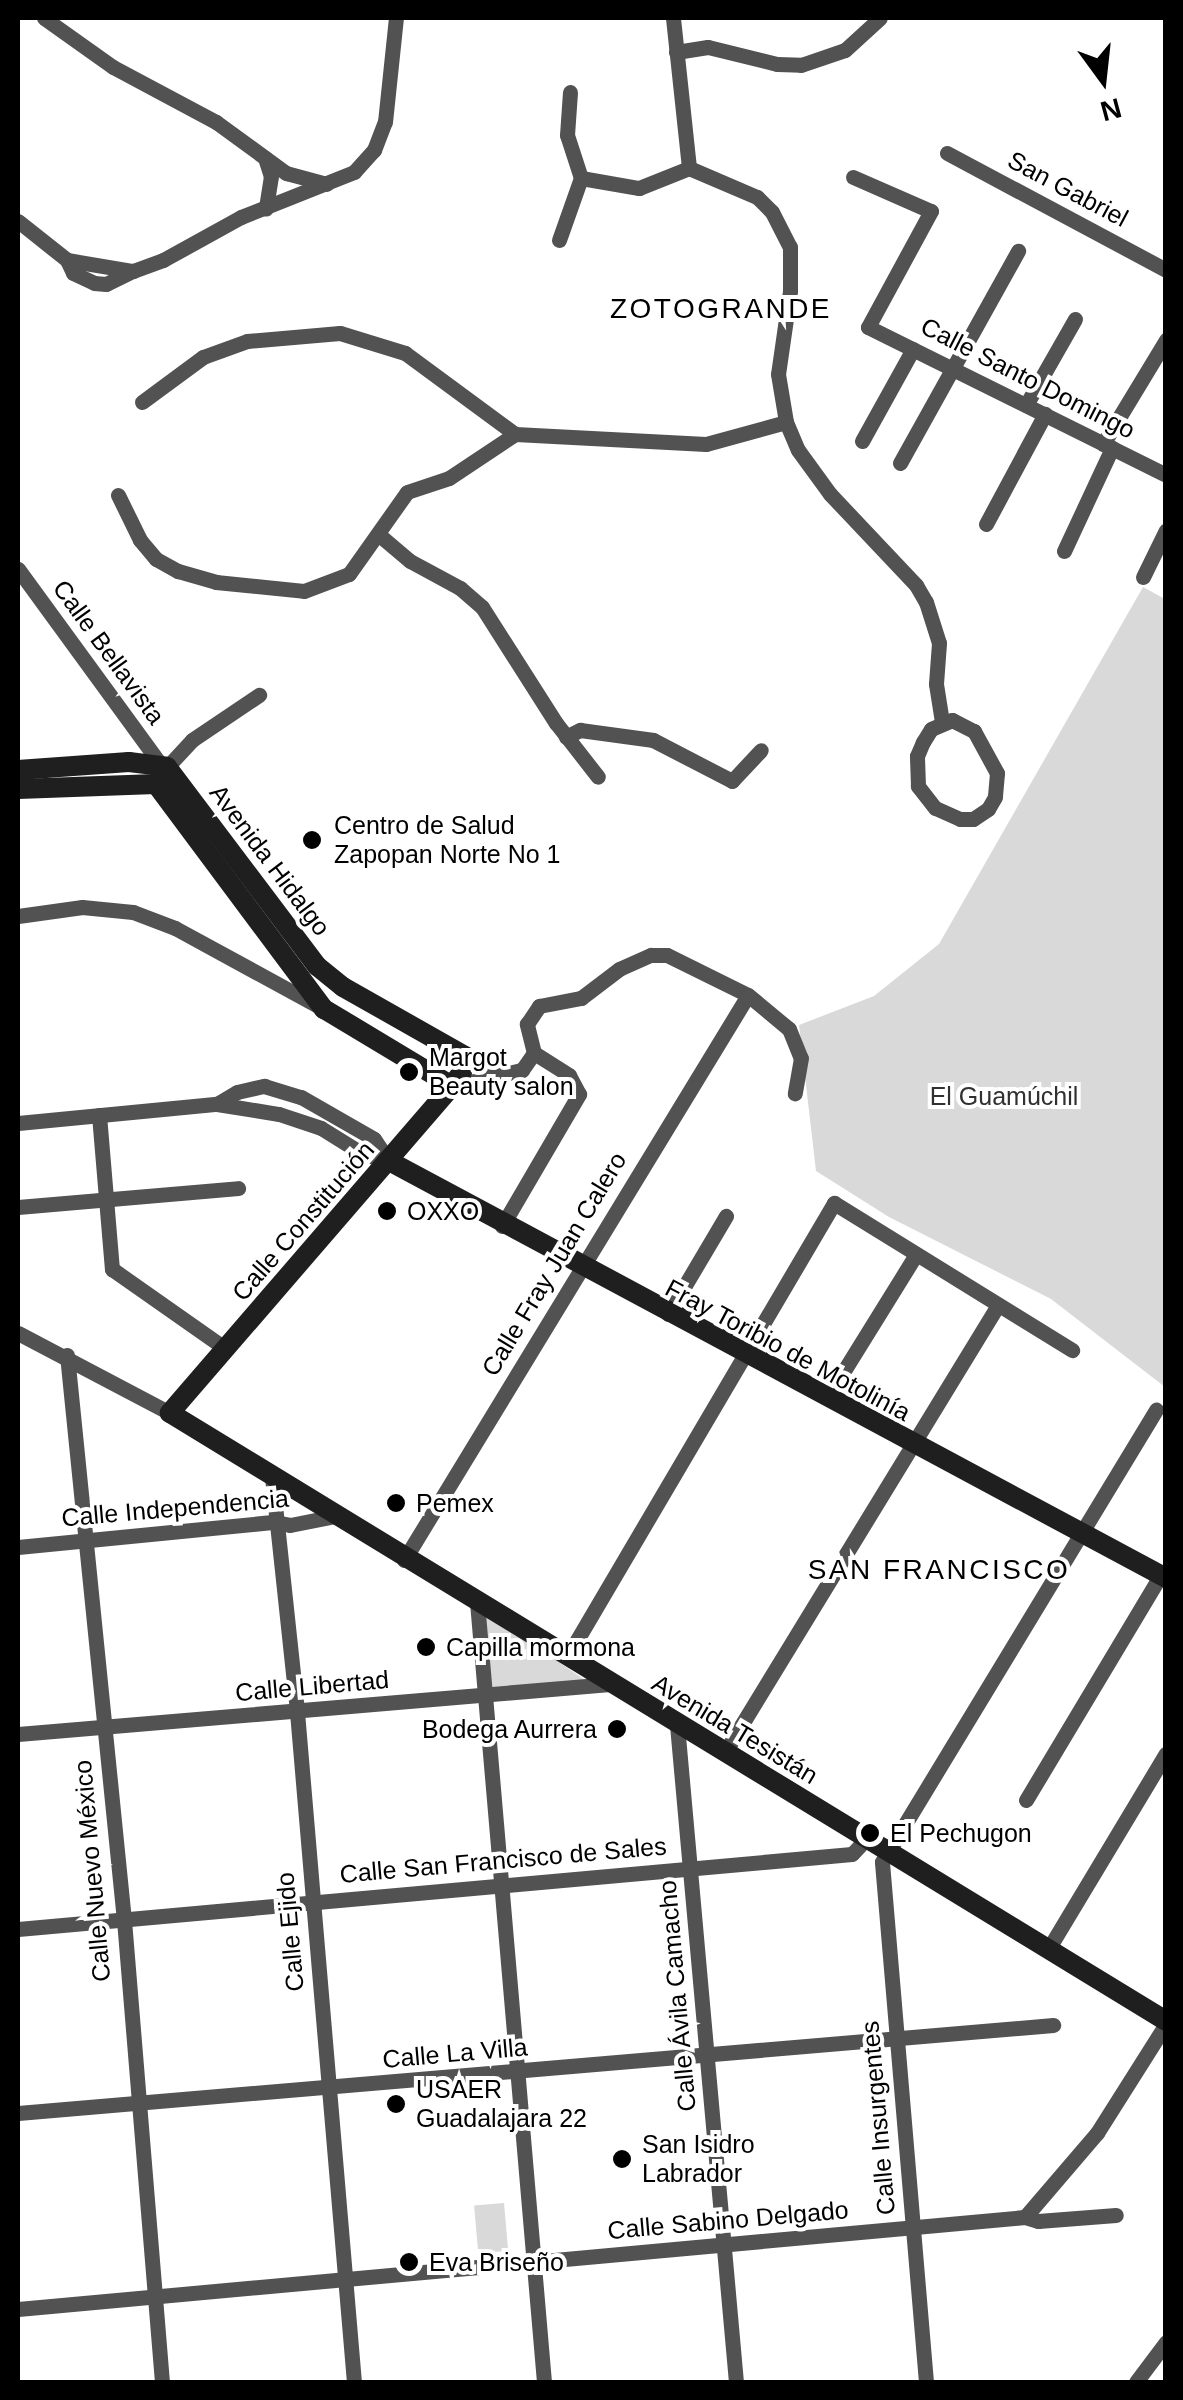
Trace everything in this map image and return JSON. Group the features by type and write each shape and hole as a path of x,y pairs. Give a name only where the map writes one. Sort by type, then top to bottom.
{"main road":[{"name":"Avenida Hidalgo","path":"18,789 64,776 164,766 317,966 343,988 465,1056"},
{"name":"Avenida Hidalgo","path":"18,770 146,782 164,790 324,1009 452,1086"},
{"name":"Calle Constitución","path":"170,1413 452,1086 462,1072 465,1056"},
{"name":"Fray Toribio de Motolinía","path":"389,1161 502,1226 1163,1577"},
{"name":"Avenida Tesistán","path":"170,1413 404,1560 888,1850 1166,2023"}],"street":[{"path":"44,18 113,67 216,122 294,177 328,184"},
{"path":"18,221 67,260 73,274 106,284 354,172 374,150 390,94 396,18"},
{"path":"673,18 689,168"},
{"path":"676,52 708,47 777,64 801,65 845,50 880,18"},
{"path":"559,240 581,178 567,136 570,92"},
{"name":"San Gabriel","path":"947,154 1166,270"},
{"path":"264,158 271,185 266,210"},
{"path":"581,178 638,188 689,168 757,198 772,212 790,247 790,291 778,374 786,422 820,482 916,585 926,602 939,643 936,684 942,722"},
{"name":"Calle Santo Domingo","path":"853,177 931,211 868,327 1166,475"},
{"path":"900,463 1018,252"},
{"path":"1026,404 1075,318"},
{"path":"142,402 203,357 247,341 298,333 340,333 404,353 515,434 706,444 786,422"},
{"path":"1064,551 1108,446 1166,340"},
{"path":"862,441 913,349"},
{"path":"986,524 1045,414"},
{"path":"118,495 140,540 156,559 178,571 216,582 304,591 349,574 407,492 449,478 515,434"},
{"path":"1144,578 1166,530"},
{"path":"378,534 410,561 460,588 482,607 566,737 598,777"},
{"name":"Calle Bellavista","path":"18,568 164,766"},
{"path":"164,766 192,740 259,695"},
{"path":"952,720 974,731 992,757 996,797 988,810 973,818 960,819 936,808 918,786 917,756 932,729 942,722 952,720"},
{"path":"566,737 580,730 653,740 732,781 761,750"},
{"path":"18,916 82,908 133,912 175,928 324,1009"},
{"path":"502,1226 578,1094 569,1074 534,1052 527,1024 530,1014 539,1006 581,998 620,969 651,955 667,955 748,995 789,1028 801,1058 795,1092"},
{"name":"Calle Fray Juan Calero","path":"404,1560 748,995"},
{"path":"452,1086 522,1070 534,1052"},
{"path":"465,1056 499,1076"},
{"path":"217,1104 237,1092 264,1086 282,1090 374,1139 389,1161"},
{"path":"18,1122 217,1104 278,1114 321,1128 363,1154 389,1161"},
{"path":"99,1115 112,1268 226,1349"},
{"path":"18,1207 238,1188"},
{"path":"567,1657 834,1203 890,1234 915,1256 1072,1350"},
{"path":"668,1314 726,1216"},
{"path":"827,1398 915,1256"},
{"path":"725,1752 998,1305"},
{"name":"Avenida Tesistán","path":"18,1333 68,1355 170,1413"},
{"name":"Calle Nuevo México","path":"68,1355 124,1920 162,2382"},
{"path":"888,1850 1156,1410"},
{"name":"Calle Ejido","path":"272,1477 297,1712 354,2382"},
{"name":"Calle Independencia","path":"18,1546 274,1522 290,1526 335,1516"},
{"path":"1026,1800 1163,1577"},
{"path":"476,1602 544,2382"},
{"name":"Calle Libertad","path":"18,1734 104,1730 610,1684"},
{"name":"Calle Ávila Camacho","path":"677,1725 736,2382"},
{"path":"1049,1948 1166,1752"},
{"name":"Calle San Francisco de Sales","path":"18,1928 852,1854 867,1838"},
{"name":"Calle Insurgentes","path":"888,1850 882,1872 926,2382"},
{"path":"1025,2217 1097,2133 1166,2023"},
{"name":"Calle La Villa","path":"18,2113 1053,2025"},
{"name":"Calle Sabino Delgado","path":"18,2309 1025,2217 1038,2221 1116,2215"},
{"path":"1136,2382 1166,2342"}],"green space":[{"name":"El Guamúchil","path":"1143,587 1165,599 1165,1387 1051,1299 889,1217 816,1171 799,1025 874,996 939,944"},
{"path":"481,1614 557,1661 585,1680 488,1691"},
{"path":"504,2203 508,2251 478,2253 474,2206"}],"place":[{"name":"Centro de Salud Zapopan Norte No 1","path":"312,840"},
{"name":"Margot Beauty salon","path":"409,1072"},
{"name":"OXXO","path":"387,1211"},
{"name":"Pemex","path":"396,1503"},
{"name":"Capilla mormona","path":"426,1647"},
{"name":"Bodega Aurrera","path":"617,1729"},
{"name":"El Pechugon","path":"870,1833"},
{"name":"USAER Guadalajara 22","path":"396,2104"},
{"name":"San Isidro Labrador","path":"622,2159"},
{"name":"Eva Briseño","path":"409,2262"}],"district":[{"name":"ZOTOGRANDE","path":"721,309"},
{"name":"SAN FRANCISCO","path":"939,1570"}]}
